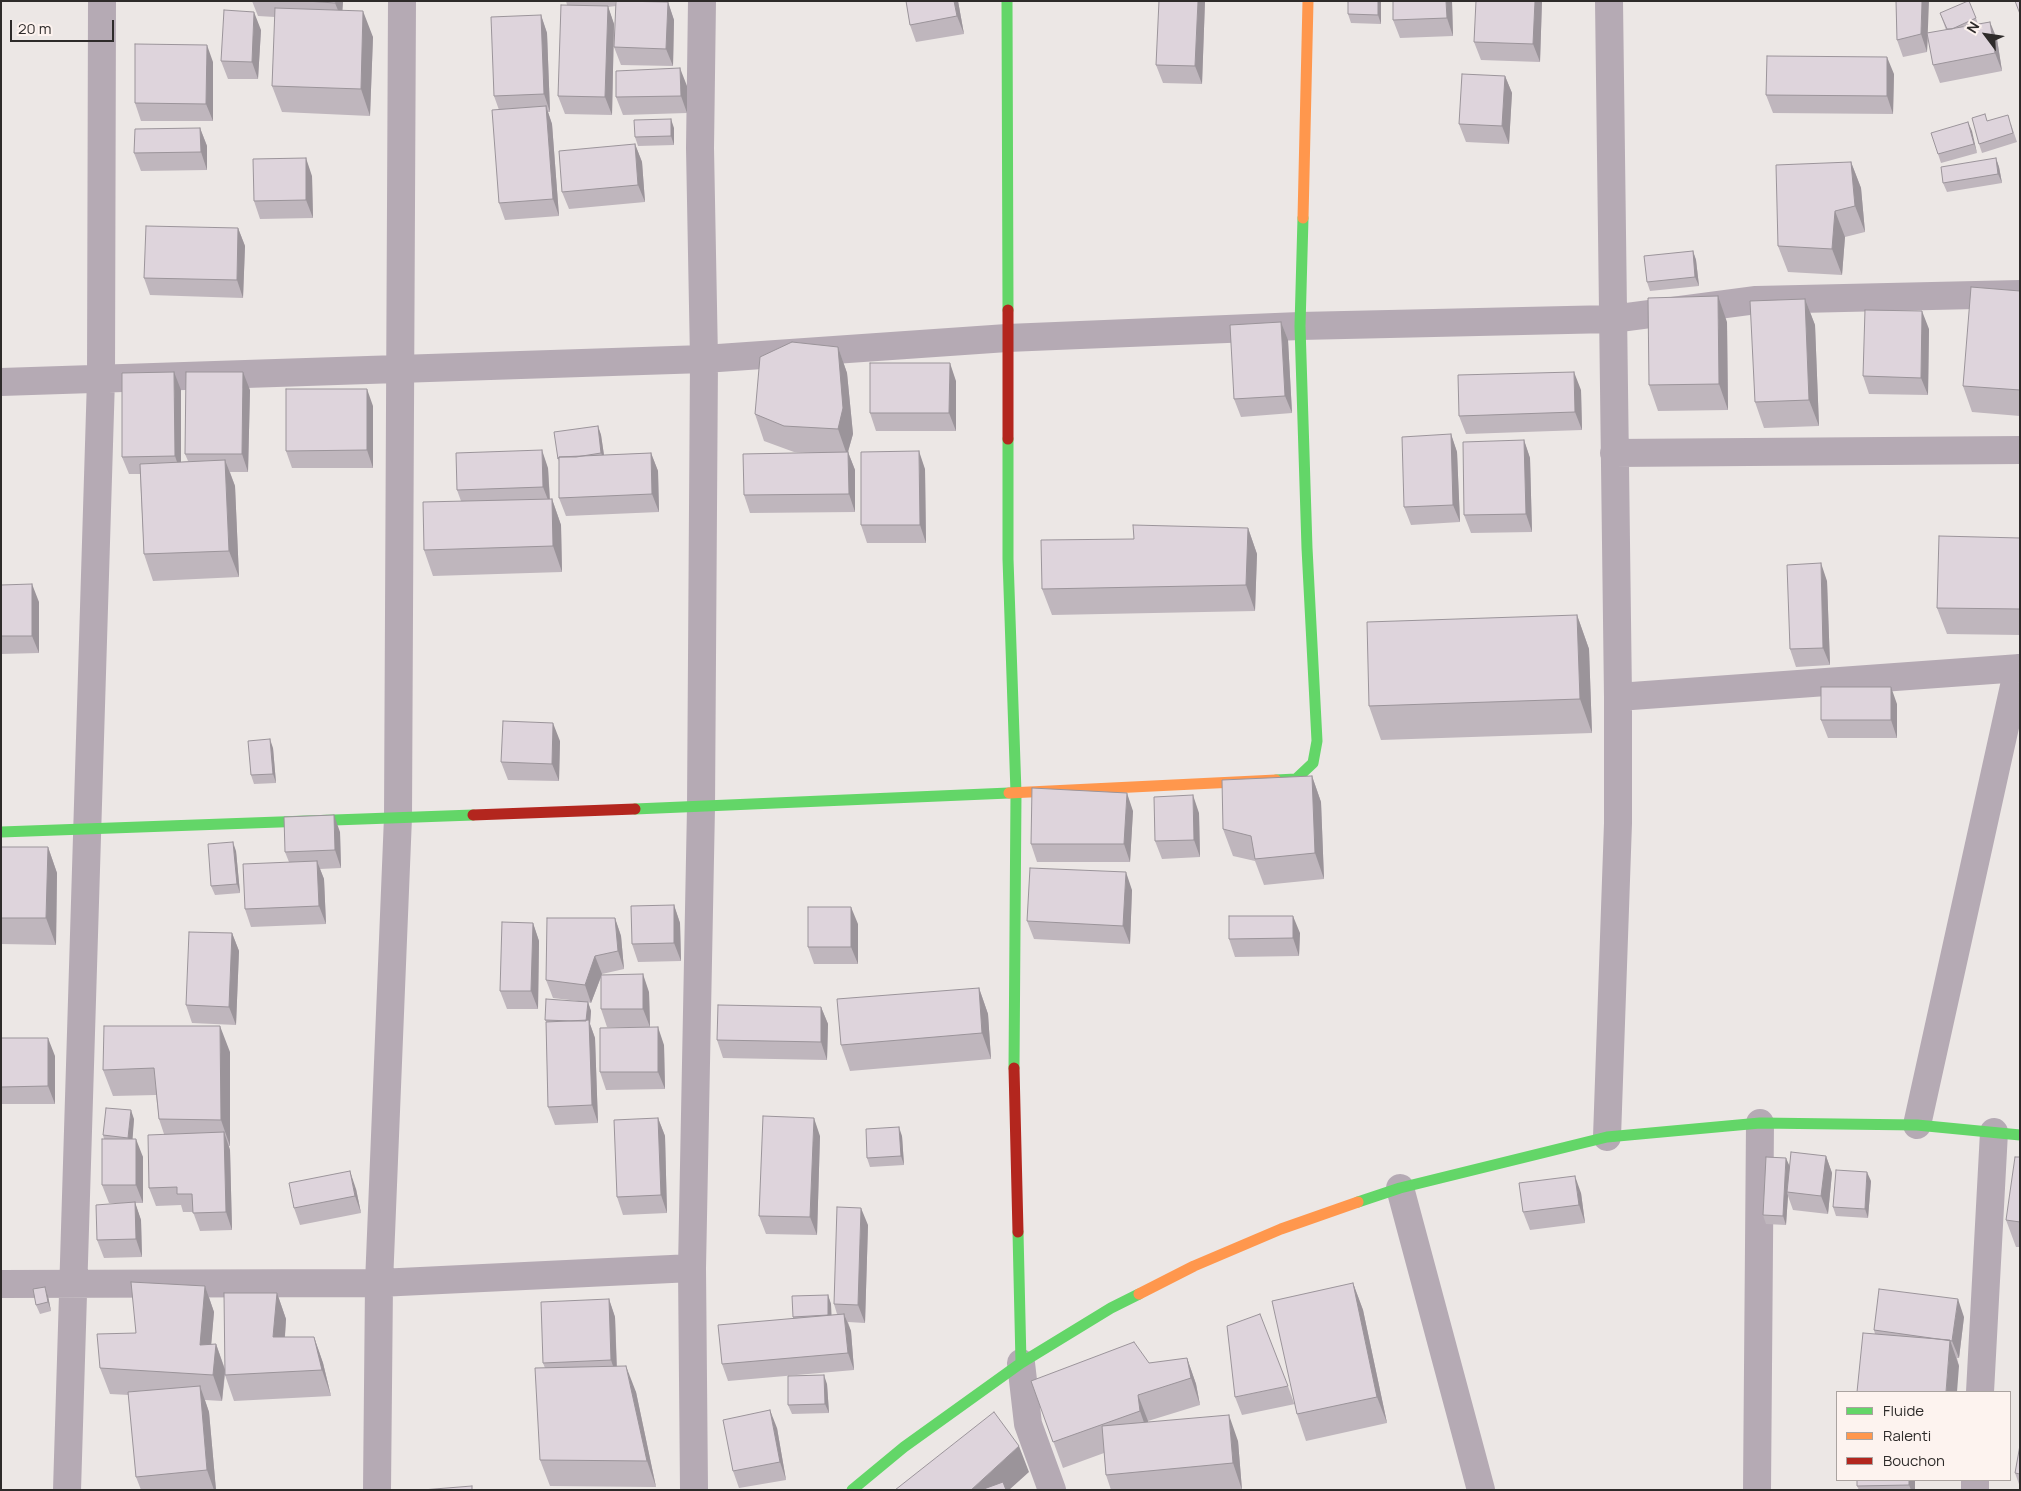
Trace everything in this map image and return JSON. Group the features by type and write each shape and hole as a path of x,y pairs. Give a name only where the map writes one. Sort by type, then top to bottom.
{"main road":[{"path":"1007,1 1008,559 1016,793 1014,1071 1020,1363"},
{"path":"1,832 701,807 1296,779 1313,763 1317,741 1307,548 1300,326 1308,1"},
{"path":"852,1490 904,1447 1020,1363 1111,1308 1194,1266 1281,1228 1400,1188 1607,1137 1760,1123 1918,1125 2007,1133"}],"street":[{"path":"67,1490 100,379 102,1"},
{"path":"377,1490 379,1283 398,817 402,1"},
{"path":"694,1490 692,1268 701,807 704,359 700,148 702,1"},
{"path":"1607,1137 1618,823 1609,1"},
{"path":"1,382 704,359 1007,338 1300,326 1612,319 1756,300 2020,294"},
{"path":"1614,453 2020,450"},
{"path":"1618,696 2019,668 1918,1125"},
{"path":"1757,1490 1760,1123"},
{"path":"1980,1391 2007,1133"},
{"path":"1400,1188 1481,1490"},
{"path":"1,1284 379,1283 692,1268"},
{"path":"1020,1363 1028,1424 1052,1490"}],"building":[{"path":"306,1 336,1 335,3"},
{"path":"616,1 668,2 666,49 614,47"},
{"path":"906,1 954,1 957,16 910,25"},
{"path":"1159,1 1198,1 1195,66 1156,65"},
{"path":"1348,1 1378,1 1378,15 1348,14"},
{"path":"1393,1 1446,1 1447,18 1393,20"},
{"path":"1476,1 1535,1 1533,44 1474,42"},
{"path":"1896,1 1922,1 1921,34 1897,40"},
{"path":"1968,1 1976,18 1952,29 1947,29 1940,13"},
{"path":"2015,1 2020,1 2020,14"},
{"path":"561,5 608,6 605,97 558,96"},
{"path":"275,8 363,11 361,89 272,86"},
{"path":"224,10 254,12 252,62 221,61"},
{"path":"541,15 544,94 494,96 491,17"},
{"path":"1990,22 1995,53 1933,65 1927,33"},
{"path":"135,44 207,45 206,104 135,103"},
{"path":"1767,56 1887,57 1887,96 1766,95"},
{"path":"680,68 681,96 616,97 616,71"},
{"path":"1462,74 1505,76 1502,126 1459,124"},
{"path":"546,106 553,199 499,203 492,110"},
{"path":"1985,114 1987,121 2008,115 2013,133 1979,144 1972,118"},
{"path":"671,119 671,136 635,137 634,120"},
{"path":"1968,122 1974,144 1938,154 1931,133"},
{"path":"200,128 201,152 134,153 135,129"},
{"path":"635,144 638,185 562,192 559,151"},
{"path":"306,158 306,200 254,201 253,159"},
{"path":"1996,158 1998,174 1943,183 1941,167"},
{"path":"1851,162 1855,206 1835,211 1832,249 1778,246 1776,165"},
{"path":"146,226 238,228 237,280 144,278"},
{"path":"1693,251 1695,277 1647,282 1644,256"},
{"path":"1971,287 2020,291 2020,390 1963,386"},
{"path":"1718,296 1719,384 1649,385 1648,298"},
{"path":"1805,299 1809,400 1755,402 1750,301"},
{"path":"1865,310 1922,311 1921,378 1863,376"},
{"path":"1281,322 1285,396 1234,399 1230,325"},
{"path":"792,342 838,347 843,408 838,429 784,426 755,414 760,357"},
{"path":"870,363 950,363 949,413 870,413"},
{"path":"174,372 175,456 122,457 122,373"},
{"path":"186,372 243,372 242,454 185,454"},
{"path":"1574,372 1575,412 1459,416 1458,375"},
{"path":"286,389 367,389 367,450 286,451"},
{"path":"598,426 601,453 576,457 559,457 558,459 554,432"},
{"path":"1451,434 1453,505 1404,507 1402,437"},
{"path":"1524,440 1526,514 1464,515 1463,442"},
{"path":"542,450 543,487 457,490 456,453"},
{"path":"919,451 920,525 861,525 861,452"},
{"path":"848,452 849,494 744,495 743,454"},
{"path":"651,453 652,494 559,498 559,457"},
{"path":"225,460 229,551 144,554 140,464"},
{"path":"552,499 553,546 424,550 423,502"},
{"path":"1133,525 1248,528 1246,585 1042,589 1041,540 1134,539"},
{"path":"1939,536 2020,538 2020,609 1937,608"},
{"path":"1821,563 1823,648 1790,649 1787,565"},
{"path":"32,584 32,636 1,636 1,585"},
{"path":"1577,615 1580,699 1369,706 1367,622"},
{"path":"1821,687 1891,687 1891,720 1821,720"},
{"path":"503,721 553,723 552,764 501,762"},
{"path":"270,739 273,774 251,775 248,741"},
{"path":"1312,776 1315,853 1255,859 1251,836 1223,829 1222,780"},
{"path":"1032,788 1127,793 1124,844 1031,844"},
{"path":"1193,795 1194,840 1155,841 1154,797"},
{"path":"334,815 335,850 285,852 284,817"},
{"path":"233,842 237,884 211,886 208,844"},
{"path":"1,847 48,847 46,918 1,918"},
{"path":"317,861 319,906 245,909 243,864"},
{"path":"1030,868 1126,872 1123,926 1027,921"},
{"path":"674,905 674,943 632,944 631,906"},
{"path":"808,907 851,907 851,947 808,947"},
{"path":"1229,916 1293,916 1293,938 1229,939"},
{"path":"547,918 615,918 618,951 595,956 585,985 546,980"},
{"path":"502,922 533,923 531,991 500,991"},
{"path":"189,932 232,933 229,1007 186,1005"},
{"path":"643,974 643,1009 601,1009 601,975"},
{"path":"979,988 982,1033 841,1045 837,999"},
{"path":"546,999 588,1002 586,1021 545,1020"},
{"path":"718,1005 821,1007 821,1042 717,1040"},
{"path":"589,1020 592,1105 548,1107 546,1022"},
{"path":"104,1026 220,1026 221,1120 159,1119 154,1068 103,1070"},
{"path":"658,1027 658,1072 600,1072 600,1028"},
{"path":"1,1038 48,1038 48,1086 1,1087"},
{"path":"106,1108 131,1110 128,1138 103,1135"},
{"path":"763,1116 814,1118 810,1217 759,1216"},
{"path":"658,1118 661,1195 617,1197 614,1120"},
{"path":"899,1127 901,1156 867,1158 866,1129"},
{"path":"224,1132 226,1212 193,1213 192,1194 177,1194 177,1187 149,1188 148,1135"},
{"path":"102,1139 136,1139 136,1185 102,1185"},
{"path":"1791,1152 1826,1156 1821,1196 1787,1192"},
{"path":"1766,1157 1786,1158 1783,1216 1763,1215"},
{"path":"2015,1157 2020,1157 2020,1222 2006,1220"},
{"path":"1836,1170 1867,1172 1865,1209 1833,1207"},
{"path":"350,1171 355,1196 294,1208 289,1183"},
{"path":"1575,1176 1579,1205 1523,1212 1519,1183"},
{"path":"135,1202 136,1239 97,1240 96,1205"},
{"path":"837,1207 861,1208 858,1305 834,1304"},
{"path":"131,1282 205,1286 200,1345 216,1344 213,1375 100,1368 97,1334 136,1333"},
{"path":"1353,1283 1377,1397 1297,1414 1272,1301"},
{"path":"45,1287 48,1302 36,1305 33,1289"},
{"path":"1879,1289 1958,1299 1952,1341 1874,1330"},
{"path":"224,1293 277,1293 273,1337 314,1337 322,1370 225,1375"},
{"path":"828,1295 828,1315 793,1317 792,1296"},
{"path":"609,1299 611,1360 543,1363 541,1302"},
{"path":"844,1314 848,1353 722,1364 718,1325"},
{"path":"1260,1314 1288,1386 1235,1397 1227,1326"},
{"path":"1863,1333 1950,1340 1946,1391 1857,1391"},
{"path":"1134,1342 1149,1363 1187,1358 1191,1378 1138,1395 1140,1411 1053,1442 1031,1381"},
{"path":"626,1366 647,1461 540,1460 535,1368"},
{"path":"824,1375 825,1404 788,1405 788,1376"},
{"path":"200,1386 207,1470 136,1477 128,1392"},
{"path":"770,1410 780,1462 733,1471 723,1420"},
{"path":"994,1412 1019,1446 971,1490 895,1490"},
{"path":"1229,1415 1233,1463 1106,1475 1102,1426"},
{"path":"2020,1445 2020,1474 2015,1473"},
{"path":"1857,1481 1909,1481 1909,1485 1857,1486"},
{"path":"1003,1482 1006,1490 981,1490"},
{"path":"472,1486 472,1490 422,1490"}],"traffic: fast":[{"path":"1007,1 1008,310"},
{"path":"1276,780 1296,779 1313,763 1317,741 1307,548 1300,326 1303,218"},
{"path":"1008,439 1008,559 1016,793 1014,1068"},
{"path":"635,809 1009,793"},
{"path":"1,832 473,815"},
{"path":"1358,1202 1400,1188 1607,1137 1760,1123 1917,1125 2020,1135"},
{"path":"1018,1232 1021,1363"},
{"path":"852,1490 904,1447 1021,1363 1111,1308 1139,1294"}],"traffic: slow":[{"path":"1303,218 1308,1"},
{"path":"1009,793 1276,780"},
{"path":"1139,1294 1194,1266 1281,1229 1358,1202"}],"traffic: jam":[{"path":"1008,310 1008,439"},
{"path":"473,815 635,809"},
{"path":"1014,1068 1018,1232"}]}
